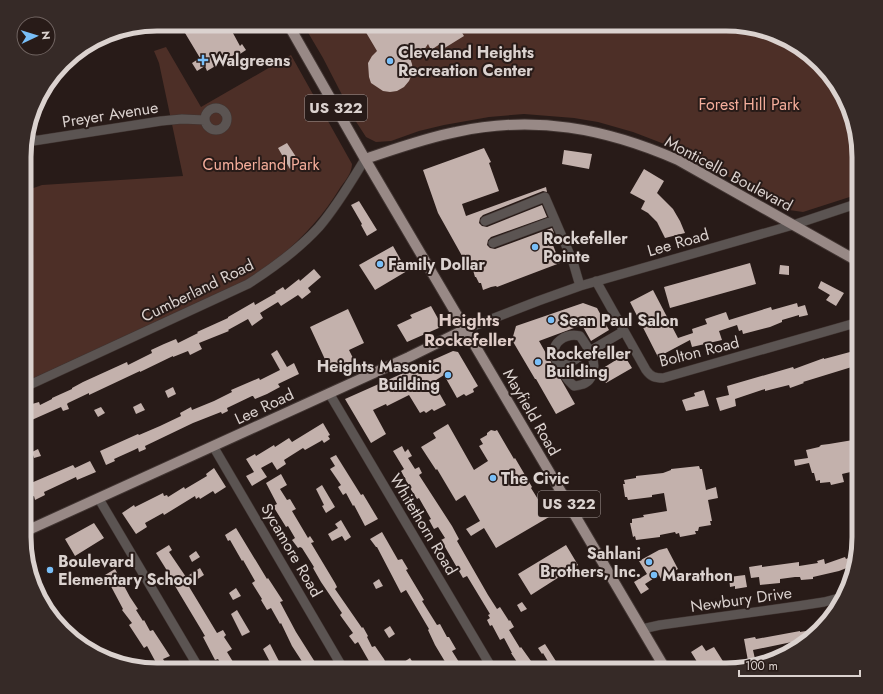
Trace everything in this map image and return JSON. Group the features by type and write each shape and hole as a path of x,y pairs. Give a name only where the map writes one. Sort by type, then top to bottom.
{"main road":[{"name":"Mayfield Road","path":"292,31 662,663"},
{"name":"Monticello Boulevard","path":"366,159 440,136 477,128 525,124 572,128 595,132 651,148 678,160 852,258"},
{"name":"Lee Road","path":"31,529 409,357 466,329"}],"street":[{"name":"Preyer Avenue","path":"32,139 33,141 182,118 205,120"},
{"name":"Cumberland Road","path":"31,384 248,284 272,268 293,252 319,227 366,159"},
{"path":"485,221 545,197 573,262 580,286"},
{"name":"Lee Road","path":"466,329 538,300 580,286 793,225 852,205"},
{"path":"493,242 555,220"},
{"name":"Bolton Road","path":"596,281 649,374 655,378 663,378 852,324"},
{"path":"564,366 563,371 567,380 574,386 582,385 590,380 595,365 589,351 580,336 575,335 559,341 554,345 553,352 556,361 559,365 564,366 589,351 624,331"},
{"name":"Whitethorn Road","path":"329,393 489,663"},
{"name":"Sycamore Road","path":"213,446 340,663"},
{"path":"99,498 196,663"},
{"name":"Newbury Drive","path":"642,629 660,625 824,602 836,599"}],"green space":[{"name":"Forest Hill Park","path":"307,31 734,31 758,35 789,48 803,57 821,74 831,87 839,101 848,125 852,157 852,196 803,212 789,210 680,150 633,132 598,122 574,118 524,114 489,117 419,131 391,141 376,142 366,137 355,120"},
{"name":"Cumberland Park","path":"166,47 201,107 291,55 352,164 350,174 331,202 311,227 288,250 263,270 249,279 31,379 31,189 42,185 183,176 159,63 154,51"}],"building":[{"name":"Walgreens","path":"184,31 232,31 240,46 242,44 246,50 240,54 239,52 207,71 205,66 197,71 192,63 200,58"},
{"name":"Cleveland Heights Recreation Center","path":"365,31 461,31 464,36 443,49 440,44 431,50 428,44 420,56 410,58 413,72 409,81 404,87 397,91 383,91 371,83 368,63 377,51"},
{"path":"287,143 300,163 290,169 278,148"},
{"path":"484,148 491,162 489,163 499,191 462,204 466,216 546,187 547,192 543,191 483,215 480,218 479,223 482,226 487,227 542,205 547,217 491,237 488,240 487,245 490,248 495,249 552,228 554,233 549,235 560,263 497,287 491,287 483,290 481,283 479,283 475,277 473,270 471,270 468,263 466,263 438,213 423,170"},
{"path":"564,150 592,154 589,169 562,164"},
{"path":"644,169 664,181 657,193 673,209 685,233 665,238 657,222 648,213 641,209 645,201 630,193"},
{"path":"359,201 377,230 367,236 351,205"},
{"path":"393,246 407,271 375,290 359,265"},
{"path":"750,263 756,284 670,308 664,287"},
{"path":"780,265 789,266 789,275 779,274"},
{"path":"314,269 321,277 308,288 311,292 302,299 298,295 281,306 278,302 260,313 263,318 252,326 248,319 228,330 229,331 199,343 202,349 190,355 188,351 173,356 89,395 89,393 68,403 69,409 63,411 61,407 31,420 32,404 39,402 40,405 83,382 127,362 128,365 152,353 151,350 164,344 176,339 178,343 198,333 197,332 228,318 254,302 255,305 276,293 275,292 283,287 285,290 299,279 300,281"},
{"path":"821,281 844,293 836,306 826,300 830,295 818,288"},
{"path":"653,290 678,338 693,333 692,329 707,324 705,319 726,312 729,320 771,307 772,310 797,303 798,307 805,305 808,315 799,317 799,315 782,320 782,322 770,327 743,334 742,330 739,331 737,325 719,331 722,340 692,347 690,340 658,357 630,302"},
{"name":"Rockefeller Building","path":"583,303 597,308 609,330 591,341 582,325 539,341 575,404 556,414 512,340 516,326"},
{"path":"431,306 441,324 441,327 407,342 397,325 412,318 410,315"},
{"path":"348,309 364,343 349,350 355,362 346,367 344,362 329,368 310,327"},
{"path":"277,350 287,367 294,363 299,374 278,384 280,387 267,394 255,399 252,396 227,408 228,411 222,414 221,412 193,423 145,446 146,449 139,452 138,448 114,459 115,461 106,465 100,451 181,416 180,413 191,407 192,410 214,401 232,392 231,390 259,378 260,380 280,370 271,354"},
{"path":"453,351 458,352 478,386 473,389 474,392 466,396 464,394 457,398 444,375 433,382 446,405 434,411 432,409 426,413 424,411 420,413 409,395 387,406 386,404 373,410 386,434 371,443 345,399"},
{"path":"850,352 852,358 852,367 803,382 804,383 790,388 789,385 765,391 765,389 735,399 736,406 720,411 716,398 729,395 727,386 793,367 794,369"},
{"path":"624,355 632,368 606,383 599,372 600,370"},
{"path":"173,387 176,394 168,398 165,391"},
{"path":"704,390 709,406 686,411 682,400 695,396 694,393"},
{"path":"141,403 145,410 136,414 133,407"},
{"path":"101,407 105,413 98,417 94,410"},
{"path":"323,423 330,435 328,436 330,439 324,443 322,440 305,450 303,448 284,460 286,464 277,470 272,462 261,468 267,477 252,486 246,476 254,472 246,459 255,454 256,456 274,445 275,447 289,438 292,442"},
{"name":"The Civic","path":"448,424 474,470 488,461 479,446 483,444 480,439 487,435 487,433 491,430 497,430 549,517 496,548 484,528 471,536 466,529 480,521 465,495 456,501 437,469 436,470 421,447 436,438 433,433"},
{"path":"852,440 852,472 842,474 844,482 831,485 830,482 820,483 820,480 816,481 809,463 795,466 794,460 808,458 806,450 819,447 821,445"},
{"path":"402,446 405,452 408,449 412,456 408,458 415,469 419,467 422,473 419,475 452,526 459,539 457,541 488,595 497,609 500,607 514,627 509,630 520,648 521,647 531,661 528,663 516,663 517,662 504,638 500,640 492,625 490,626 487,620 490,618 488,615 490,614 467,576 463,578 441,540 445,538 438,527 434,529 429,520 431,519 419,498 417,499 410,488 401,471 404,469 393,451"},
{"path":"38,449 41,456 34,458 32,452"},
{"path":"336,455 378,519 365,526 346,493 343,495 338,487 341,485 330,469 335,466 330,458"},
{"path":"90,461 96,472 77,480 76,477 44,492 45,495 35,500 34,496 31,497 31,483 73,465 75,468"},
{"path":"699,466 700,469 702,469 706,490 716,487 718,498 708,500 712,521 710,521 711,525 699,527 698,531 695,531 696,534 680,537 679,533 676,534 675,532 660,535 660,537 636,540 635,536 633,537 630,523 632,523 632,519 644,517 643,515 667,511 664,493 652,495 652,497 628,500 627,497 625,497 623,484 625,484 624,480 636,478 636,476 663,473 671,469"},
{"path":"214,468 226,487 215,494 213,491 200,499 199,497 196,499 195,496 164,515 163,513 145,523 147,527 136,534 122,513 134,505 135,507 163,493 164,496 167,495 168,497 184,487 185,489 207,476 206,474"},
{"path":"281,474 287,485 280,489 287,500 290,499 296,509 292,511 308,538 310,536 314,542 311,543 335,583 337,587 335,589 362,628 363,627 372,647 375,646 386,663 370,663 358,642 355,644 349,636 353,633 340,615 342,613 321,582 313,568 314,567 302,548 298,548 292,540 295,538 273,506 277,504 266,483"},
{"path":"322,485 335,507 326,513 322,506 324,505 316,489"},
{"path":"341,520 351,537 345,541 342,536 332,541 328,534 338,528 335,524"},
{"path":"94,523 104,538 75,556 65,539"},
{"path":"236,528 267,579 268,578 283,601 280,602 296,632 316,663 303,663 271,608 267,610 252,583 255,581 230,540 228,541 225,535"},
{"path":"382,532 398,560 402,559 408,569 406,570 424,600 422,601 437,625 440,624 456,649 452,651 460,663 446,663 435,645 428,630 429,629 406,590 401,593 377,547 370,539"},
{"path":"169,545 172,550 169,552 186,577 200,568 204,575 188,585 217,633 223,630 226,635 224,637 232,649 227,652 234,663 221,663 218,659 215,660 203,637 205,636 156,553"},
{"path":"566,545 578,565 531,595 518,574"},
{"path":"667,548 678,569 661,579 659,575 645,584 649,589 641,594 634,582 647,574 639,561 659,550"},
{"path":"196,551 200,557 192,562 189,556"},
{"path":"845,557 846,559 850,557 848,567 813,577 813,579 801,580 800,577 795,577 780,579 780,583 760,585 759,577 751,578 749,567 762,565 762,567 799,562 799,566 818,563 817,561 824,559 825,564"},
{"path":"115,569 138,609 136,610 150,631 153,630 170,656 163,659 166,663 156,663 147,646 144,648 129,625 132,623 122,610 123,609 105,575"},
{"path":"745,575 747,587 735,589 735,586 730,587 729,577"},
{"path":"379,579 383,586 376,589 373,583"},
{"path":"236,588 241,596 233,600 229,593"},
{"path":"522,602 527,609 521,612 517,605"},
{"path":"237,610 250,632 242,636 231,614"},
{"path":"390,626 395,634 389,638 384,630"},
{"path":"800,631 806,631 806,634 792,644 792,642 753,650 755,659 748,661 744,639 755,637 756,639"},
{"path":"270,644 280,663 270,663 263,649"},
{"path":"545,644 557,663 549,663 538,648"},
{"path":"702,645 706,651 714,647 724,663 698,663 691,652"},
{"path":"410,658 413,663 405,663"}],"place":[{"name":"Walgreens","path":"203,60"},
{"name":"Cleveland Heights Recreation Center","path":"390,61"},
{"name":"Rockefeller Pointe","path":"535,247"},
{"name":"Family Dollar","path":"380,264"},
{"name":"Sean Paul Salon","path":"551,320"},
{"name":"Rockefeller Building","path":"538,362"},
{"name":"Heights Masonic Building","path":"448,375"},
{"name":"The Civic","path":"493,478"},
{"name":"Sahlani Brothers, Inc.","path":"649,562"},
{"name":"Boulevard Elementary School","path":"50,570"},
{"name":"Marathon","path":"654,575"}],"district":[{"name":"Heights Rockefeller","path":"469,330"}]}
